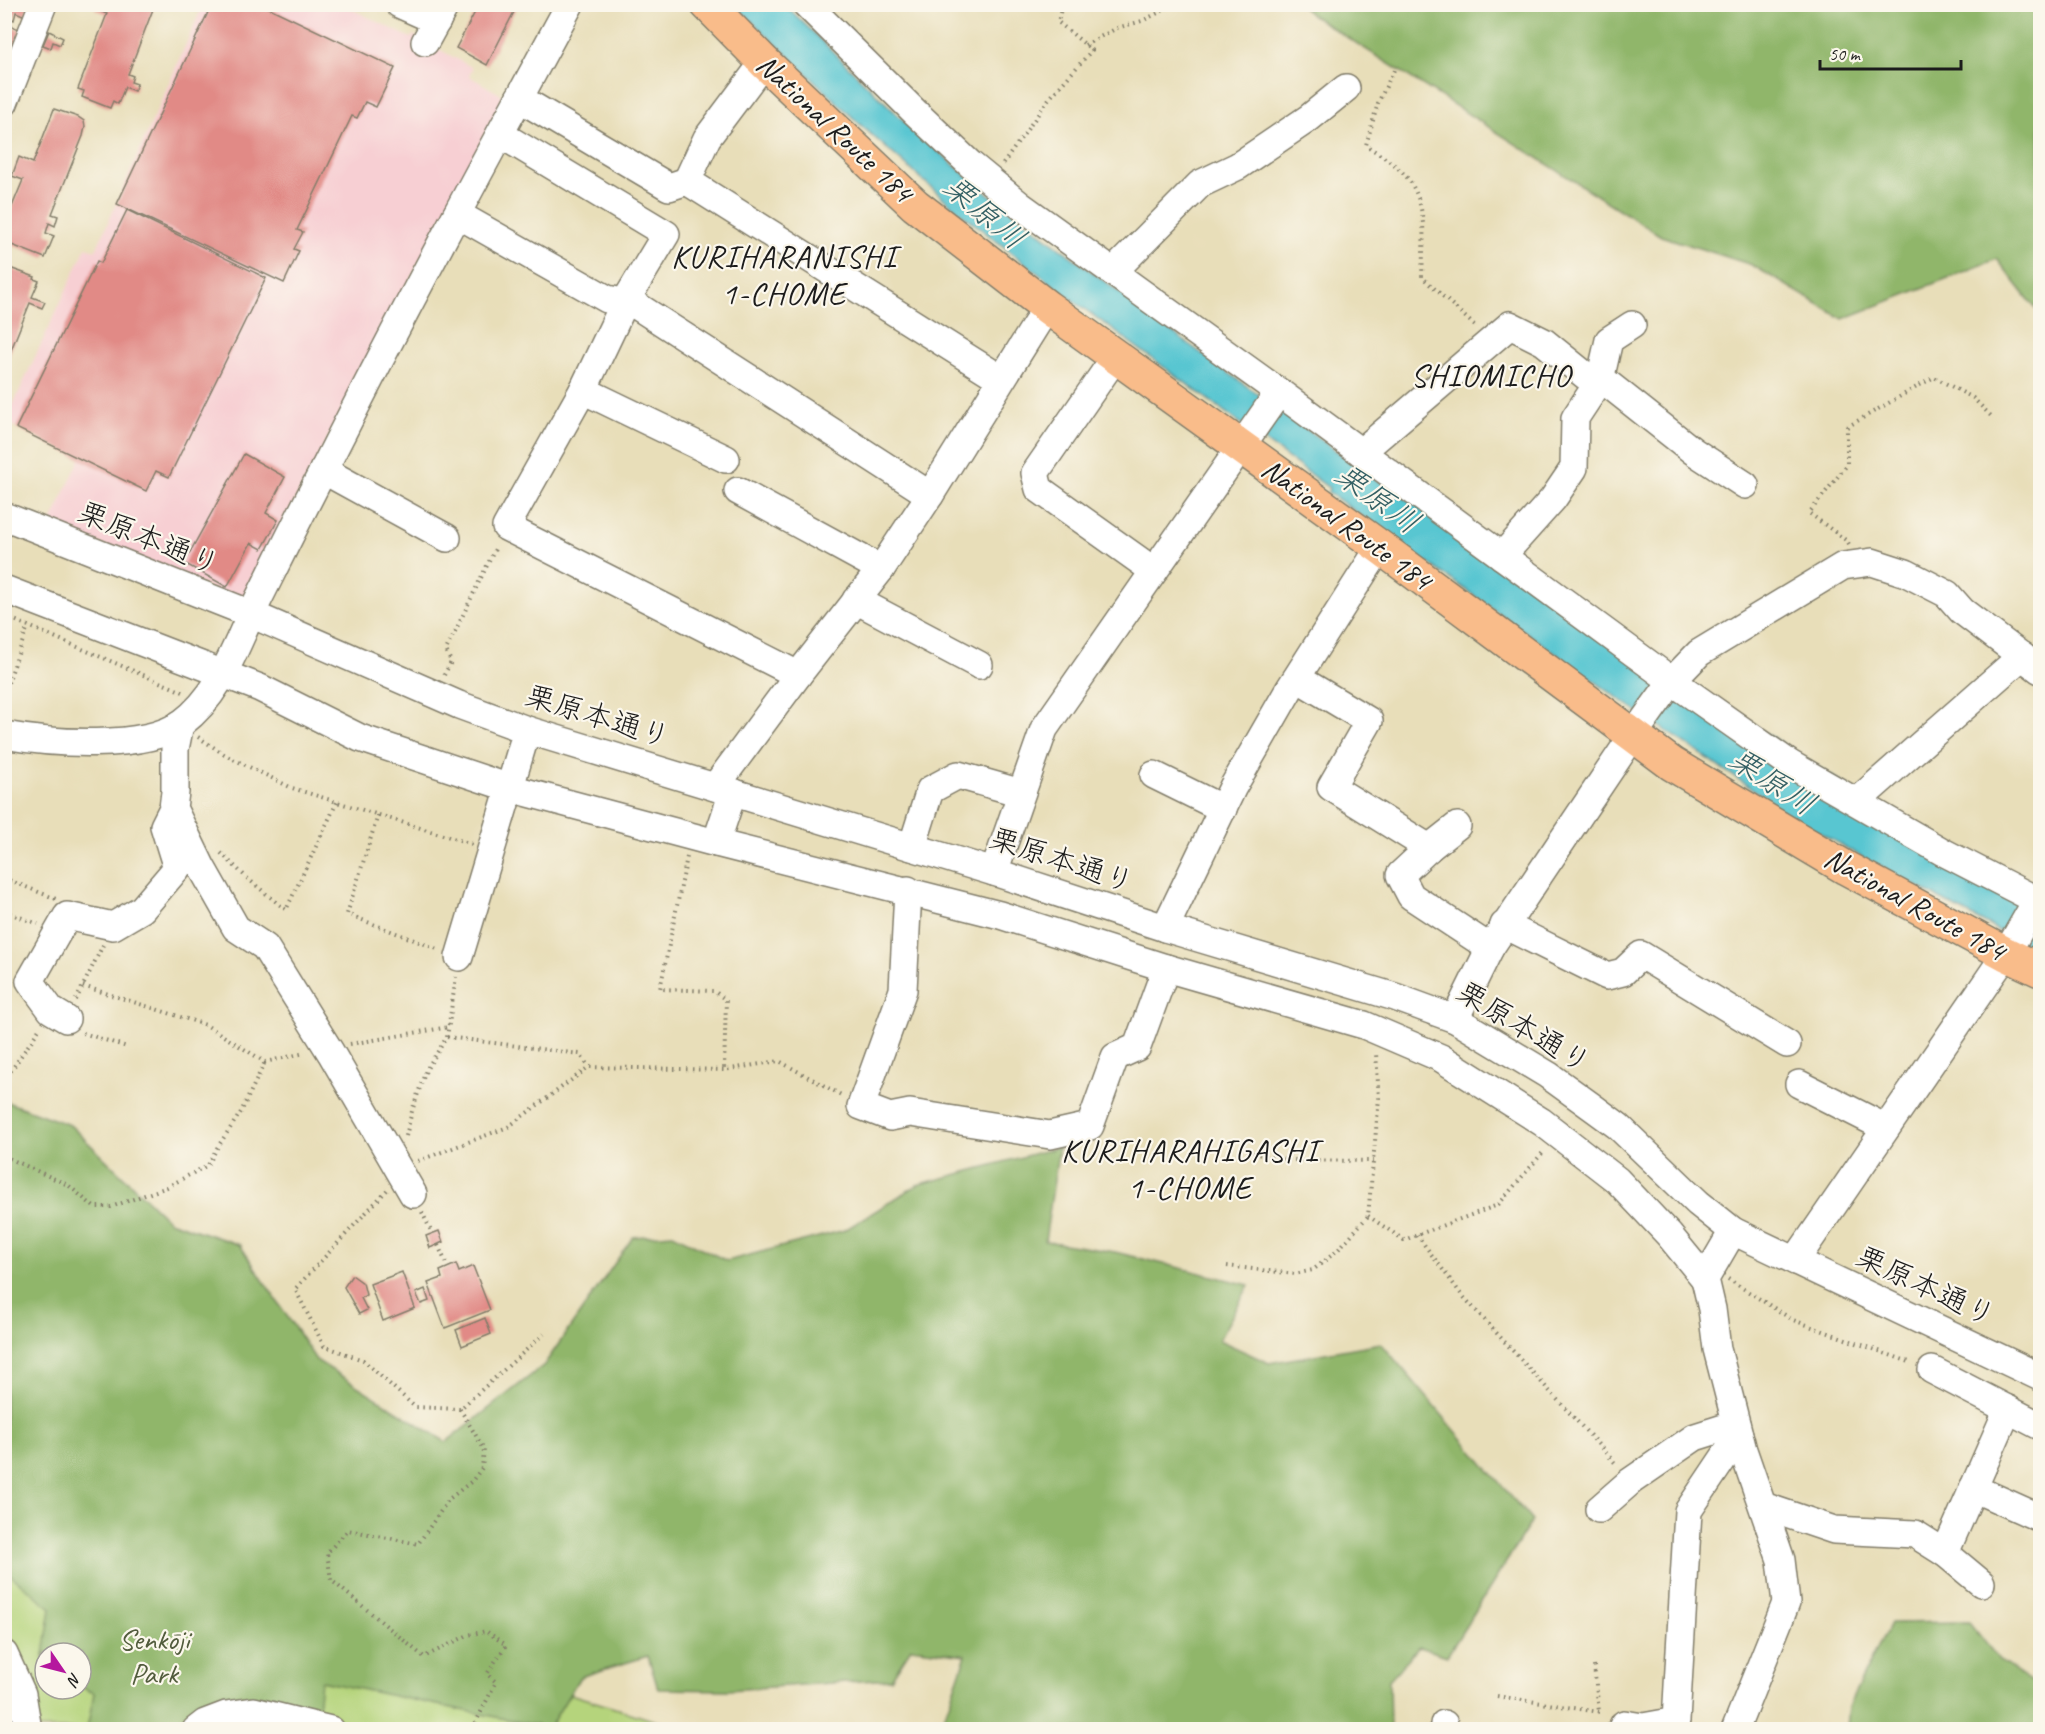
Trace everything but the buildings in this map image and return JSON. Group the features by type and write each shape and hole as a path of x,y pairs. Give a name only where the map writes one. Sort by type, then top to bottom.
{"highway":[{"name":"National Route 184","path":"707,4 764,62 915,205 1047,307 1116,356 1246,439 1380,547 1639,726 1672,764 1846,868 2011,947 2040,970"}],"street":[{"path":"4,103 43,4"},
{"path":"399,4 436,22"},
{"path":"4,735 32,740 93,743 138,739 168,731 180,724 205,702 224,674 251,614 323,470 570,4"},
{"path":"806,4 916,113 991,182 1021,206 1113,272 1276,397 1361,452 1503,556 1668,686 1790,764 2037,903 2011,947 1795,1261"},
{"path":"519,98 669,187 687,181 707,138 764,62"},
{"path":"1113,272 1200,184 1238,166 1309,118 1347,88"},
{"path":"500,134 666,234 625,302 583,390 506,527 798,675"},
{"path":"687,181 1001,379"},
{"path":"457,214 607,299 634,304 930,495"},
{"path":"704,839 724,789 798,675 881,569 1047,307"},
{"path":"1361,452 1510,325 1544,342 1586,376 1607,383 1693,451 1745,485"},
{"path":"1503,556 1553,499 1574,468 1575,418 1600,380 1609,340 1632,325"},
{"path":"1116,356 1035,472 1040,489 1154,571"},
{"path":"583,390 726,459"},
{"path":"994,872 1044,729 1276,397"},
{"path":"323,470 447,538"},
{"path":"738,491 881,569"},
{"name":"栗原本通り","path":"4,516 251,614 434,693 527,730 994,872 1165,928 1395,997 1455,1019 1548,1075 1618,1126 1698,1203 1733,1231 2040,1375"},
{"path":"1165,928 1233,787 1297,678 1380,547"},
{"path":"1455,1019 1504,925 1668,686 1699,653 1843,566 1872,562 1906,573 1947,594 1962,611 2031,663 1857,801"},
{"path":"4,589 224,674 303,708 360,738 510,788 908,890 1374,1029 1441,1058 1542,1122 1617,1180 1708,1273"},
{"path":"856,600 979,665"},
{"path":"1297,678 1369,721 1331,788 1429,848"},
{"path":"59,1014 30,981 61,926 113,926 142,909 177,868 164,826 172,808 175,792 176,749 180,724"},
{"path":"459,957 527,730"},
{"path":"912,847 930,790 958,775 1021,793"},
{"path":"1154,775 1223,809"},
{"path":"172,808 236,928 265,947 328,1048 413,1194"},
{"path":"1457,826 1400,875 1411,896 1490,948"},
{"path":"908,890 903,990 861,1106 890,1117 910,1113 1050,1135 1090,1126 1115,1057 1137,1047 1166,968"},
{"path":"1044,930 1054,892"},
{"path":"1504,925 1607,976 1623,972 1641,955 1786,1044"},
{"path":"1799,1084 1886,1128"},
{"path":"1733,1231 1708,1273 1717,1349 1738,1429 1781,1560 1786,1604 1735,1730"},
{"path":"1932,1370 2040,1426"},
{"path":"1945,1553 2008,1409"},
{"path":"1599,1509 1631,1481 1695,1437 1738,1429"},
{"path":"1622,1727 1643,1727 1676,1721 1688,1511 1738,1429"},
{"path":"1973,1488 2040,1518"},
{"path":"1763,1506 1834,1530 1915,1534 1945,1553 1982,1583"},
{"path":"4,1654 22,1694 28,1730"},
{"path":"196,1730 205,1723 226,1715 254,1711 331,1730"}],"path":[{"path":"991,182 1048,100 1092,50 1058,22 1062,4"},
{"path":"1085,45 1117,28 1142,21 1176,4"},
{"path":"1394,70 1378,103 1366,145 1400,169 1415,186 1423,211 1422,277 1491,340"},
{"path":"1858,564 1847,541 1809,513 1847,465 1848,427 1934,377 1973,398 1993,418"},
{"path":"434,693 451,662 446,650 506,527"},
{"path":"4,616 205,702"},
{"path":"4,694 28,626"},
{"path":"180,724 237,761 292,789 491,850"},
{"path":"214,846 247,878 286,909 337,802"},
{"path":"378,815 347,914 459,957 449,1027 447,1037 426,1070 412,1111 396,1181 295,1289 324,1346 363,1360 415,1407 460,1409 544,1334"},
{"path":"704,839 660,989 714,991 726,1000 724,1070"},
{"path":"4,878 61,901 61,926 35,922 4,911"},
{"path":"4,1081 83,986 113,926"},
{"path":"83,986 206,1025 265,1062 328,1048 449,1027"},
{"path":"59,1014 81,1033 127,1047"},
{"path":"1227,1266 1295,1274 1313,1270 1337,1251 1368,1216 1379,1098 1374,1029"},
{"path":"447,1037 580,1054 589,1067"},
{"path":"398,1168 508,1127 589,1067 724,1070 779,1061 861,1106"},
{"path":"4,1156 68,1185 94,1207 111,1207 167,1187 208,1165 241,1112 265,1062"},
{"path":"1368,1216 1404,1240 1498,1205 1558,1134"},
{"path":"1247,1152 1286,1160 1373,1161"},
{"path":"1417,1235 1461,1294 1631,1481"},
{"path":"438,1245 447,1265"},
{"path":"1708,1273 1793,1320 1932,1370"},
{"path":"460,1409 484,1449 482,1468 472,1481 449,1499 418,1544 348,1530 327,1553 331,1580 424,1657 468,1635 486,1631 506,1645 487,1674 496,1682 472,1730"},
{"path":"1594,1666 1599,1712"},
{"path":"1497,1696 1599,1712 1622,1727"}],"shaded area":[{"path":"203,5 343,5 411,38 413,35 473,68 469,76 505,97 243,601 50,524 81,457 5,422 86,247 96,250"}],"green space":[{"path":"1300,5 2040,5 2040,314 1997,259 1843,319 1752,265 1661,236 1310,14"},
{"path":"4,1101 70,1125 169,1221 240,1245 316,1360 446,1442 544,1365 633,1237 673,1234 727,1261 845,1230 917,1185 1059,1147 1045,1241 1115,1252 1249,1285 1219,1340 1269,1363 1381,1343 1532,1521 1447,1656 1419,1647 1389,1680 1390,1729 940,1729 966,1655 911,1648 891,1679 728,1690 658,1689 648,1656 580,1677 549,1728 321,1681 316,1729 87,1729 94,1693 93,1641 46,1641 51,1608 5,1571"},
{"name":"Senkōji Park","path":"4,1544 466,1661 681,1729 5,1729"},
{"path":"1969,1622 2000,1661 2040,1688 2040,1729 1846,1729 1848,1707 1890,1623"}],"water":[{"name":"栗原川","path":"735,5 785,5 908,125 978,186 1165,327 1371,476 2040,912 2040,953 1768,803 1769,800 1638,712 1328,492 1329,488 1075,302 958,211 866,130"}],"district":[{"name":"KURIHARANISHI 1-CHOME","path":"784,274"},
{"name":"SHIOMICHO","path":"1491,375"},
{"name":"KURIHARAHIGASHI 1-CHOME","path":"1190,1168"}]}
